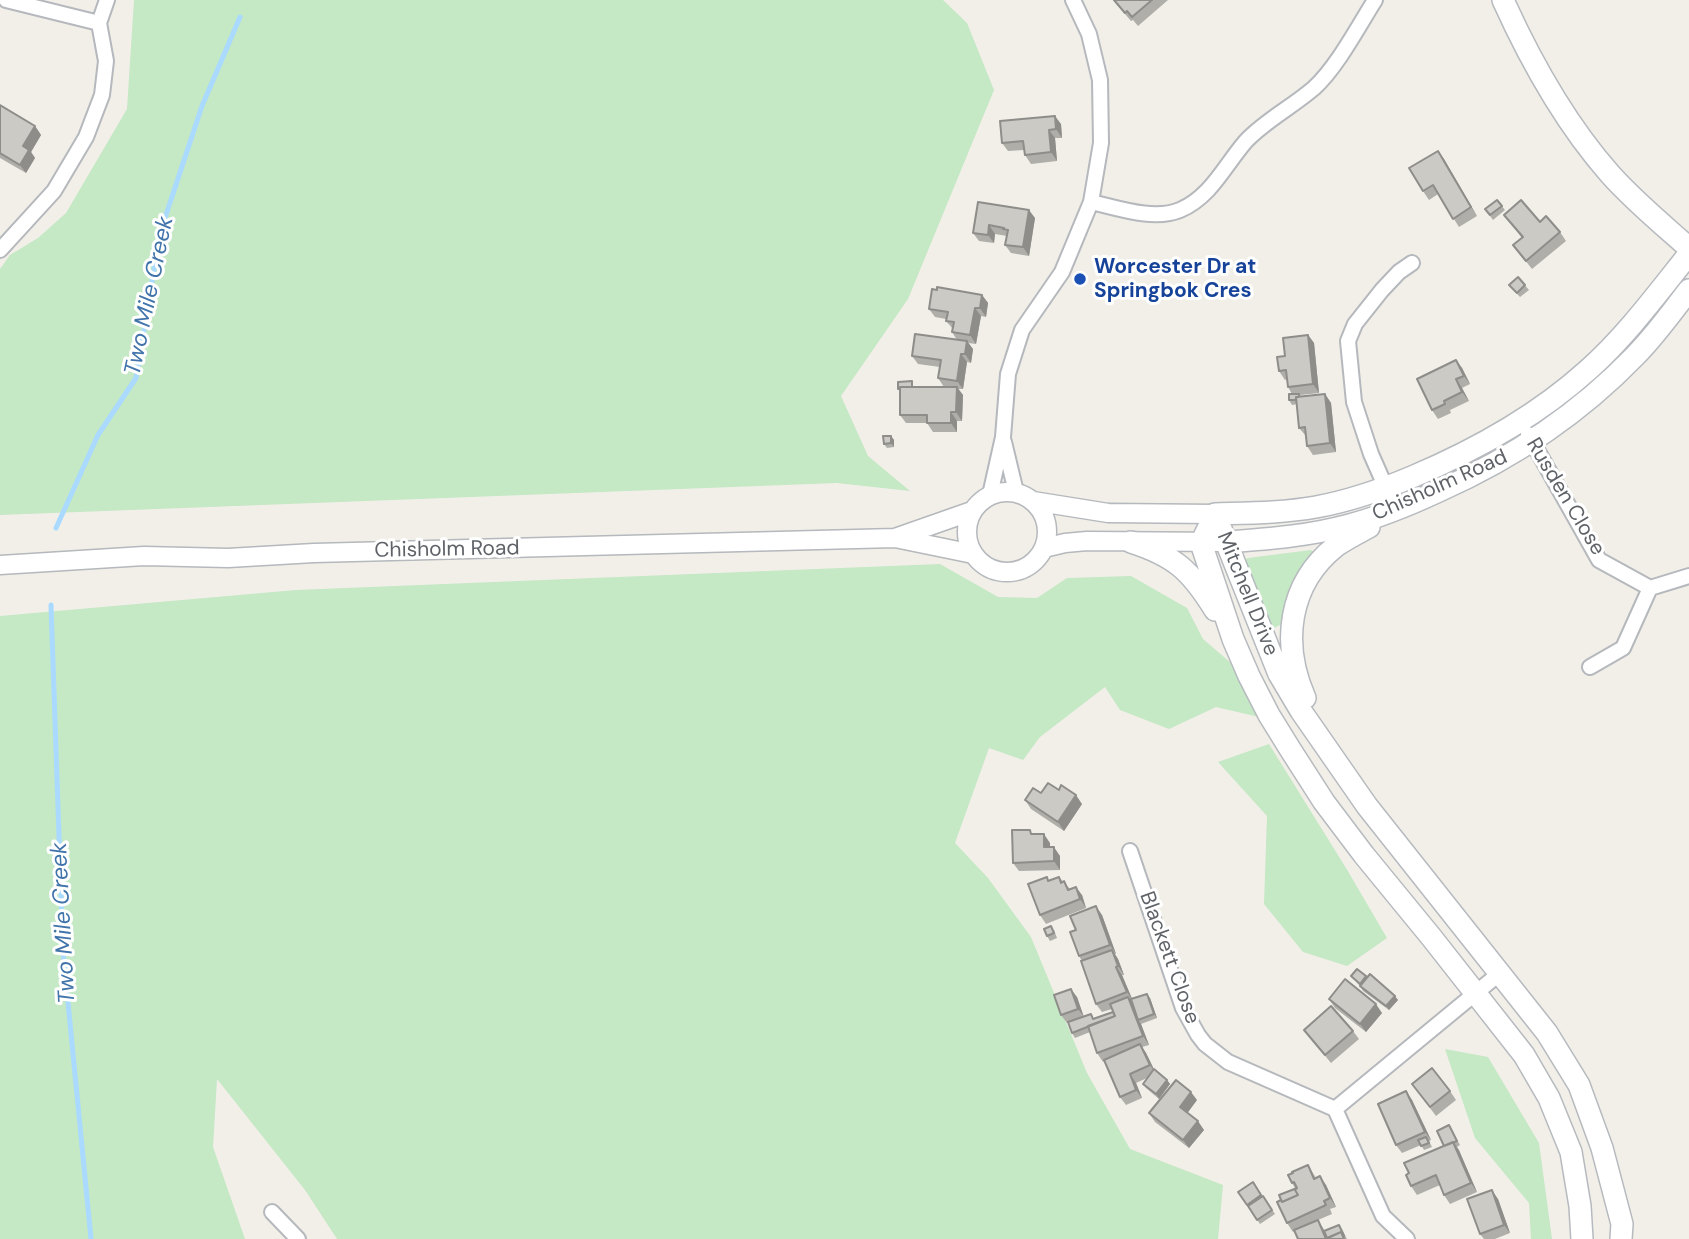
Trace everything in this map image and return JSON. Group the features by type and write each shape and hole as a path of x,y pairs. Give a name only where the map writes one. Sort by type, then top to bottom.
{"main road":[{"path":"1503,0 1519,37 1576,131 1611,175 1689,248"},
{"name":"Chisholm Road","path":"1215,514 1278,512 1352,499 1386,488 1457,457 1520,423 1553,400 1589,369 1627,329 1689,254"},
{"name":"Chisholm Road","path":"1228,542 1313,533 1349,525 1395,511 1492,466 1533,442 1606,385 1644,346 1689,290"},
{"path":"1329,754 1293,664 1293,614 1301,590 1316,567 1336,546 1395,511"},
{"name":"Mitchell Drive","path":"1215,514 1279,674 1301,711 1381,824 1547,1033 1579,1085 1602,1148 1622,1224 1621,1239"},
{"name":"Mitchell Drive","path":"1215,514 1201,543 1233,639 1249,676 1269,715 1324,802 1363,855 1524,1055 1549,1098 1571,1152 1580,1206 1582,1239"},
{"path":"1131,542 1166,555 1180,565 1205,593 1233,639"}],"street":[{"path":"6,0 99,23"},
{"path":"0,250 54,191 86,137 102,95 106,61 99,23 107,0"},
{"path":"990,495 1003,437 1008,374 1022,330 1062,272 1091,202 1101,143 1100,80 1088,34 1073,0"},
{"path":"1091,202 1148,215 1179,211 1205,195 1247,140 1315,88 1335,63 1375,0"},
{"path":"1395,511 1371,454 1354,402 1348,341 1355,324 1382,289 1412,263"},
{"name":"Rusden Close","path":"1520,423 1598,559 1650,588"},
{"path":"1003,437 1016,492"},
{"path":"1003,491 1016,492 1033,501 1042,511 1047,536 1044,548 1038,558 1021,570 1010,572 989,568 973,554 968,544 968,522 972,512 990,495 1003,491"},
{"name":"Chisholm Road","path":"1033,501 1108,513 1215,514"},
{"name":"Chisholm Road","path":"895,538 972,512"},
{"name":"Chisholm Road","path":"0,565 144,556 228,558 314,553 895,538 973,554"},
{"name":"Chisholm Road","path":"1044,548 1087,541 1228,542"},
{"path":"1590,667 1623,648 1650,588 1689,576"},
{"name":"Blackett Close","path":"1130,851 1183,1008 1205,1044 1228,1062 1335,1110"},
{"path":"1407,1239 1383,1216 1335,1110 1500,973"},
{"path":"272,1212 298,1239"}],"green space":[{"path":"134,0 943,0 967,23 994,90 908,299 841,396 868,456 910,491 837,483 0,515 0,269 10,255 38,238 66,213 127,109"},
{"path":"1311,550 1317,556 1284,623 1268,631 1244,560"},
{"path":"940,564 998,597 1037,598 1067,578 1131,576 1187,608 1203,639 1231,663 1259,717 1216,707 1169,729 1120,710 1105,687 1040,737 1023,760 989,748 955,843 988,878 1031,937 1087,1073 1130,1149 1223,1185 1218,1239 337,1239 305,1190 217,1079 213,1147 245,1239 0,1239 0,616 296,590"},
{"path":"1269,744 1387,938 1347,966 1303,952 1264,904 1267,816 1218,762"},
{"path":"1445,1049 1488,1057 1539,1143 1552,1239 1531,1239 1529,1203 1475,1138"}],"building":[{"path":"1114,0 1152,0 1132,17"},
{"path":"0,105 35,126 23,146 29,150 20,165 0,153"},
{"path":"1055,116 1056,129 1049,130 1051,152 1025,155 1023,141 1002,143 1000,121"},
{"path":"1438,151 1471,207 1453,219 1433,185 1423,191 1409,168"},
{"path":"1497,200 1502,206 1490,215 1485,209"},
{"path":"1521,200 1540,222 1546,216 1560,232 1526,261 1513,245 1523,237 1504,215"},
{"path":"978,202 1029,210 1023,247 1005,245 1008,230 1004,228 989,225 988,235 973,233"},
{"path":"1518,277 1525,285 1517,293 1509,285"},
{"path":"937,287 982,295 980,308 975,308 970,335 952,332 954,322 946,321 948,312 929,309 932,289 937,290"},
{"path":"915,334 967,341 965,354 961,354 957,381 938,378 941,360 912,356"},
{"path":"1308,335 1313,384 1288,387 1286,370 1279,371 1277,357 1285,356 1283,338"},
{"path":"1456,360 1464,376 1456,379 1462,392 1432,410 1417,379"},
{"path":"912,381 912,387 898,389 898,382"},
{"path":"900,387 957,387 956,412 951,412 951,423 927,423 927,415 900,415"},
{"path":"1289,394 1299,394 1299,397 1289,400"},
{"path":"1325,394 1330,443 1307,446 1305,427 1299,428 1296,397"},
{"path":"883,436 891,436 891,443 884,444"},
{"path":"1048,783 1059,790 1061,785 1076,795 1058,822 1025,800 1033,788 1041,793"},
{"path":"1012,830 1030,830 1031,834 1044,834 1044,847 1054,847 1054,861 1013,863"},
{"path":"1047,877 1048,881 1059,877 1068,890 1076,887 1080,899 1040,915 1028,884"},
{"path":"1096,906 1110,945 1079,956 1070,932 1076,930 1070,916"},
{"path":"1051,926 1054,933 1047,936 1044,929"},
{"path":"1112,950 1127,992 1096,1004 1081,961"},
{"path":"1357,969 1366,976 1360,984 1351,976"},
{"path":"1370,974 1395,996 1386,1006 1360,986"},
{"path":"1345,979 1376,1004 1360,1024 1329,999"},
{"path":"1071,989 1078,1009 1061,1015 1054,995"},
{"path":"1147,994 1154,1014 1138,1020 1131,999"},
{"path":"1128,997 1143,1036 1097,1053 1088,1026 1115,1016 1110,1004"},
{"path":"1331,1006 1353,1031 1325,1055 1304,1030"},
{"path":"1113,1012 1115,1016 1072,1033 1068,1022 1091,1014 1093,1019"},
{"path":"1140,1044 1150,1065 1130,1074 1136,1090 1120,1097 1104,1060"},
{"path":"1432,1068 1450,1091 1430,1107 1412,1084"},
{"path":"1154,1069 1167,1080 1156,1094 1143,1084"},
{"path":"1176,1080 1191,1092 1180,1107 1198,1121 1183,1140 1149,1113"},
{"path":"1406,1091 1425,1132 1396,1145 1378,1104"},
{"path":"1449,1125 1457,1141 1444,1146 1437,1131"},
{"path":"1426,1137 1429,1143 1421,1146 1418,1140"},
{"path":"1453,1142 1471,1183 1444,1195 1436,1175 1411,1186 1404,1163"},
{"path":"1308,1165 1314,1179 1320,1176 1330,1198 1324,1201 1326,1205 1287,1223 1277,1202 1298,1195 1294,1182 1292,1183 1288,1175"},
{"path":"1253,1182 1261,1195 1247,1205 1238,1192"},
{"path":"1297,1188 1295,1190 1298,1195 1282,1202 1279,1195"},
{"path":"1492,1190 1504,1225 1480,1234 1467,1199"},
{"path":"1263,1196 1272,1210 1257,1220 1248,1206"},
{"path":"1318,1220 1326,1239 1298,1239 1294,1230"},
{"path":"1339,1225 1344,1236 1341,1232 1327,1238 1324,1231"},
{"path":"1341,1232 1344,1239 1326,1239"}],"waterway":[{"name":"Two Mile Creek","path":"56,528 98,435 136,378 160,233 202,106 240,17"},
{"name":"Two Mile Creek","path":"51,605 63,951 91,1239"}],"place":[{"name":"Worcester Dr at Springbok Cres","path":"1080,279"}]}
